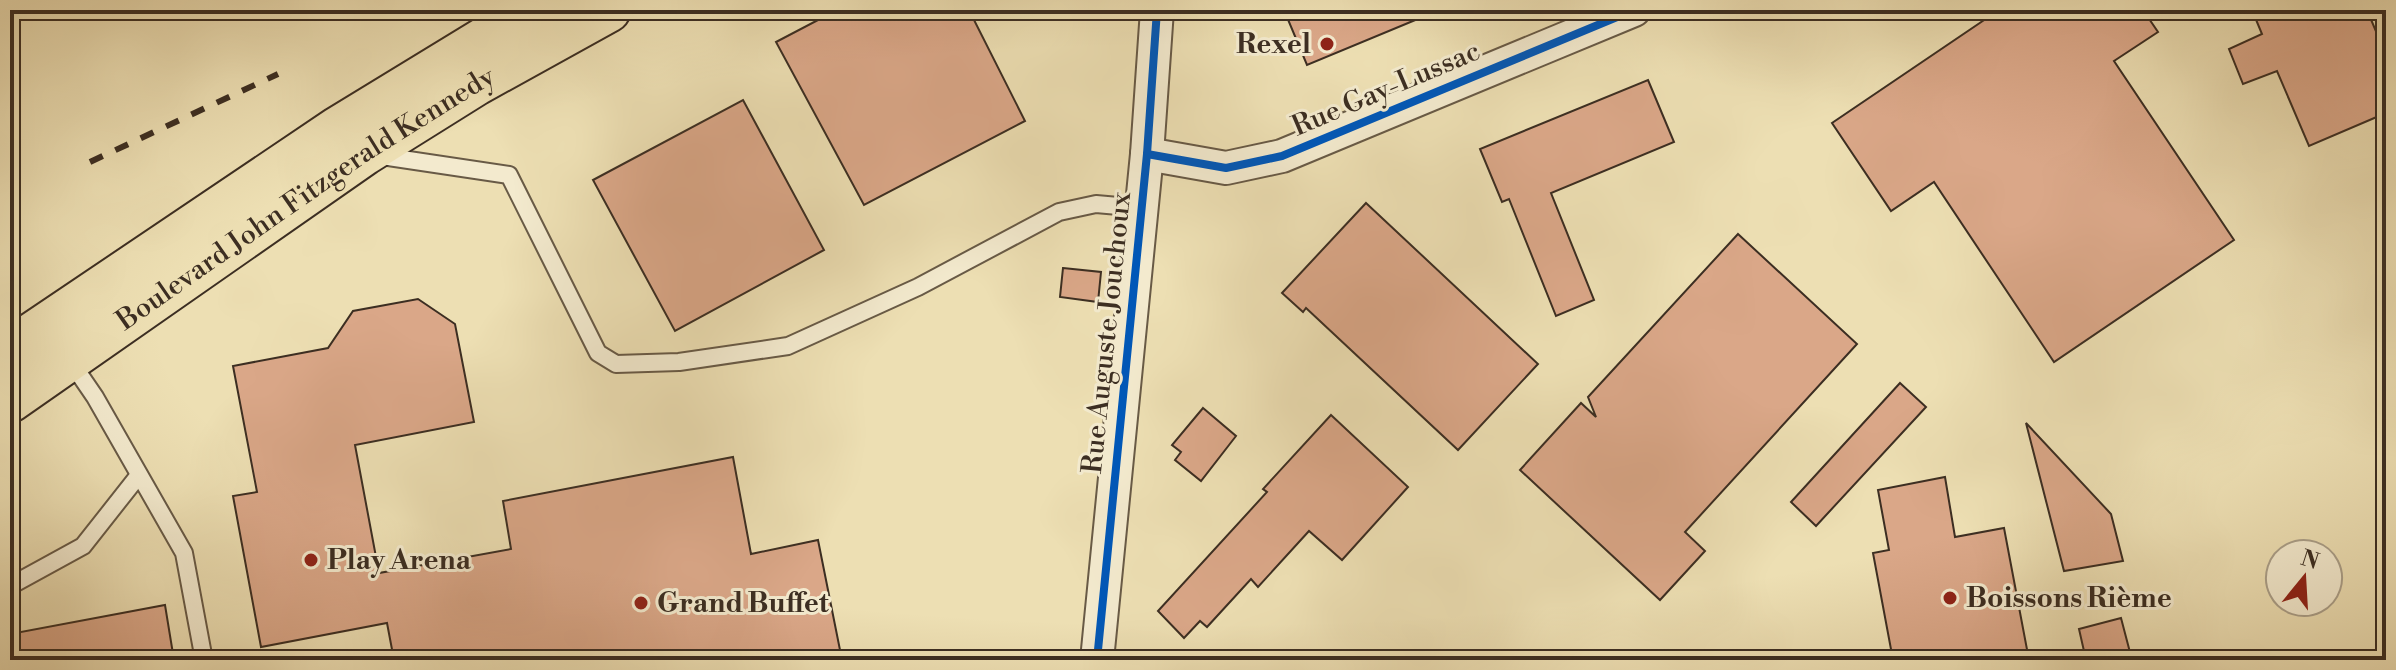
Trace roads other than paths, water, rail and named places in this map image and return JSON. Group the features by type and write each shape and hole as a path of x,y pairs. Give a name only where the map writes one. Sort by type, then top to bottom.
{"main road":[{"name":"Boulevard John Fitzgerald Kennedy","path":"10,350 338,129 533,10"},
{"name":"Boulevard John Fitzgerald Kennedy","path":"10,400 364,153 476,83 608,10"}],"street":[{"name":"Rue Auguste Jouchoux","path":"1097,660 1147,154 1157,10"},
{"name":"Rue Gay-Lussac","path":"1147,154 1226,168 1282,156 1634,10"}],"lane":[{"path":"364,153 509,175 598,353 616,364 679,362 788,346 918,287 1059,212 1096,204 1141,208"},
{"path":"68,359 95,397 184,553 204,660"},
{"path":"10,586 83,546 139,475"}],"railway":[{"path":"90,162 278,74"}],"place":[{"name":"Rexel","path":"1327,44"},
{"name":"Play Arena","path":"311,560"},
{"name":"Boissons Rième","path":"1950,598"},
{"name":"Grand Buffet","path":"641,603"}]}
